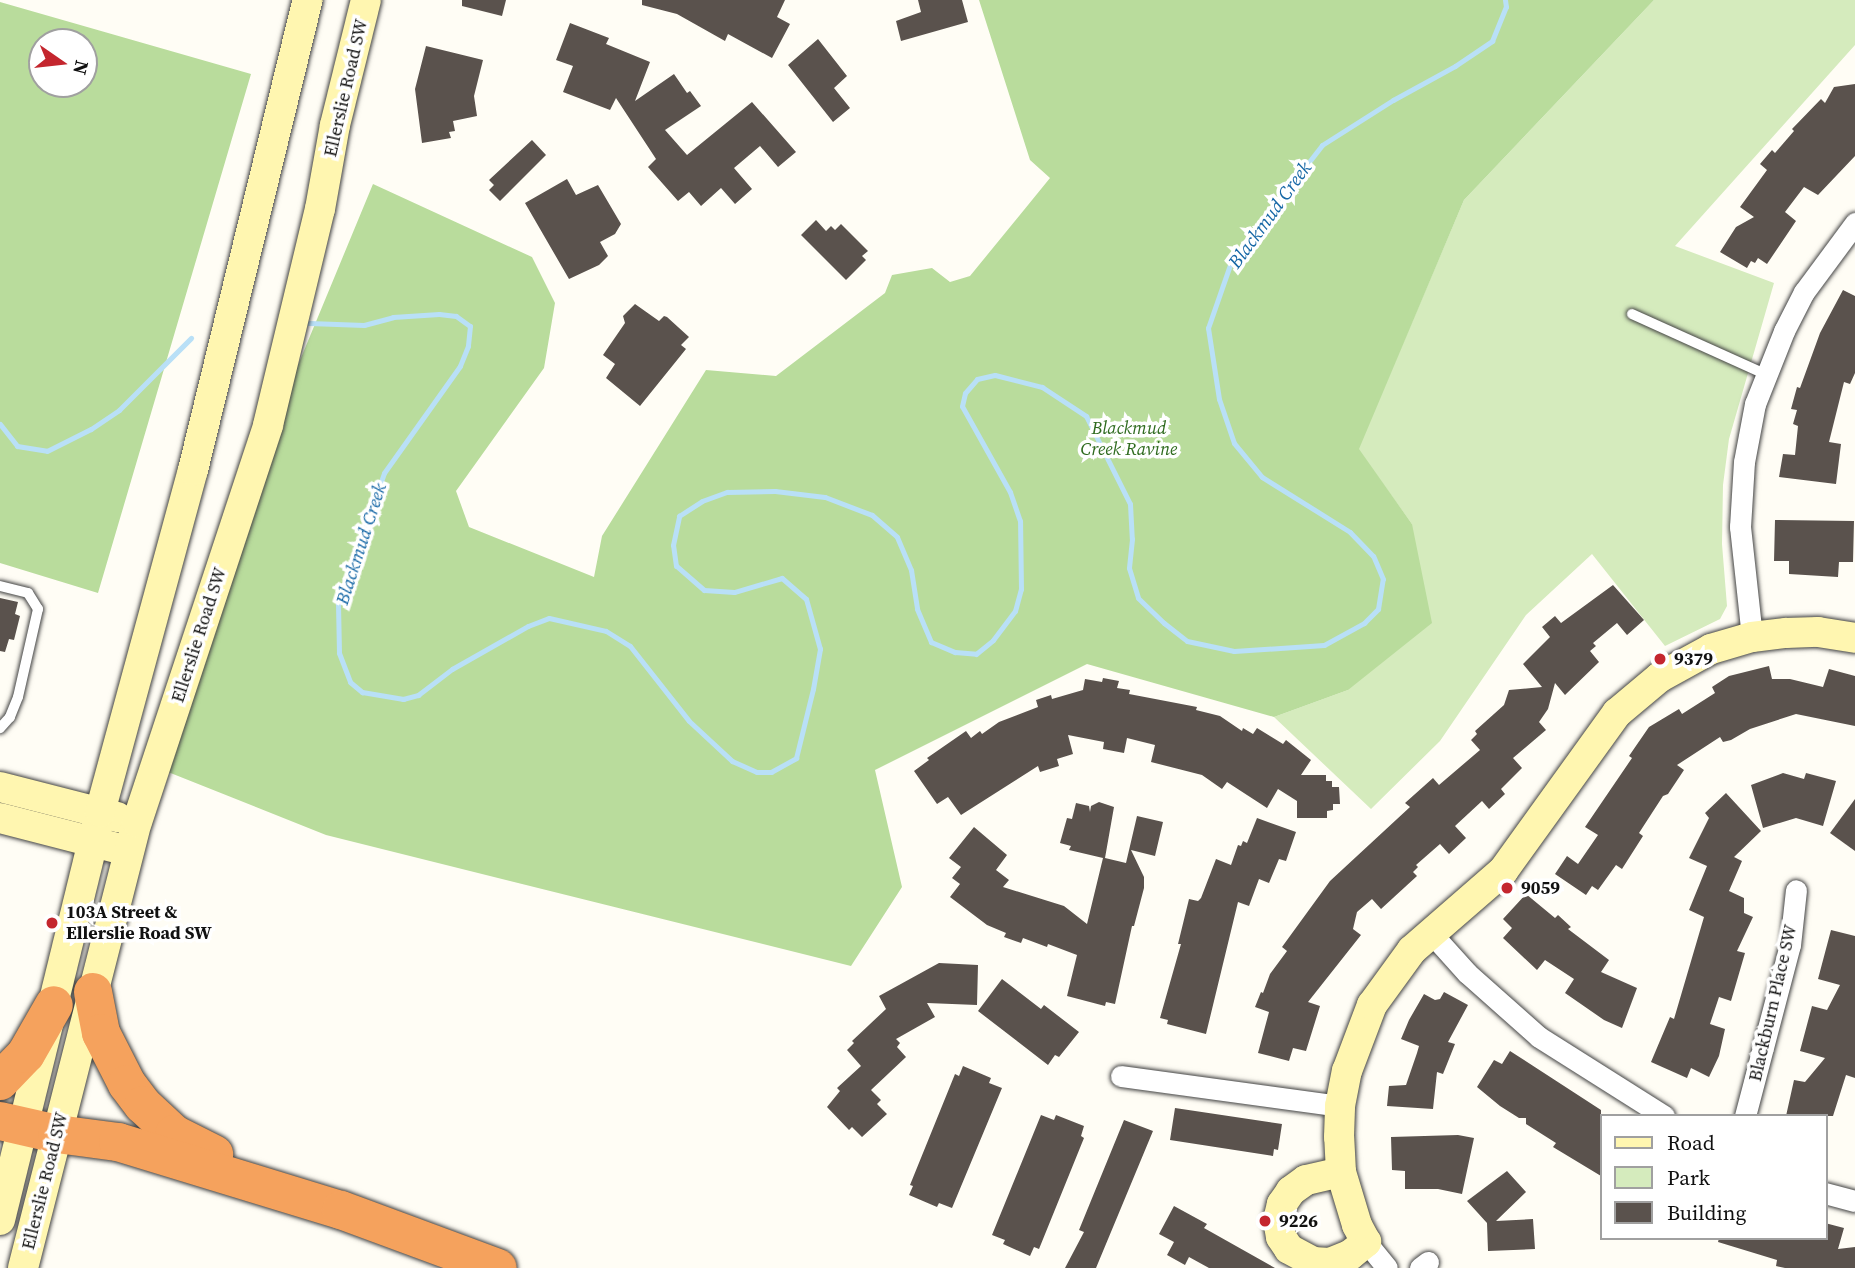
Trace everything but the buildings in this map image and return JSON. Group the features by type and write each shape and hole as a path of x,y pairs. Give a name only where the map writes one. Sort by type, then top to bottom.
{"highway":[{"path":"93,992 101,1033 127,1084 158,1121 186,1140 341,1210"},
{"path":"0,1081 26,1054 54,1005"},
{"path":"27,1127 118,1142 341,1210 498,1268"}],"main road":[{"name":"Ellerslie Road SW","path":"0,1220 27,1127 100,812 193,470 308,0"},
{"path":"335,125 344,0"},
{"name":"Ellerslie Road SW","path":"23,1268 46,1182 27,1127 93,992 137,822 268,425 320,209 335,125 366,0"},
{"path":"1341,1172 1306,1180 1291,1191 1280,1212 1281,1237 1289,1249 1313,1262 1330,1263 1350,1255 1366,1242 1357,1225 1341,1172 1340,1106 1353,1050 1372,1004 1395,971 1431,933 1503,871 1538,827 1597,738 1638,694 1698,654 1752,637 1818,632 1855,638"},
{"path":"43,798 74,793 91,784 116,752"},
{"path":"0,787 137,822"},
{"path":"0,818 130,852"}],"street":[{"path":"1752,637 1743,580 1741,497 1748,435 1765,374 1804,292 1855,223"},
{"name":"Blackburn Place SW","path":"1746,1114 1790,945 1796,890"},
{"path":"1431,933 1467,973 1539,1037 1661,1114"},
{"path":"1121,1076 1340,1106"},
{"path":"1827,1194 1855,1201"},
{"path":"1366,1242 1387,1268"}],"lane":[{"path":"1632,314 1765,374"},
{"path":"0,586 28,593 36,600 38,609 18,697 10,717 0,728"}],"green space":[{"name":"Blackmud Creek Ravine","path":"979,0 1654,0 1464,200 1359,449 1412,524 1432,623 1348,690 1274,717 1087,664 875,770 902,887 851,966 326,835 168,772 279,411 373,184 532,257 555,303 544,368 456,491 469,527 594,577 602,536 706,370 776,376 885,293 892,275 932,268 950,282 970,276 1050,178 1030,160"},
{"path":"1654,0 1855,0 1855,45 1675,246 1774,283 1729,439 1723,485 1722,544 1727,606 1720,619 1665,646 1592,554 1526,615 1440,741 1371,809 1274,717 1348,690 1412,524 1358,449 1464,200"},
{"path":"0,2 91,28 28,28 28,98 98,98 98,30 251,74 98,593 0,563"}],"waterway":[{"name":"Blackmud Creek","path":"309,323 364,325 393,317 439,314 456,316 470,326 468,346 460,366 384,473 338,604 339,653 350,682 362,692 403,699 418,695 452,669 528,626 549,618 606,631 630,646 689,721 732,761 757,772 771,772 796,758 813,689 820,649 806,599 782,578 734,592 704,590 676,566 673,545 679,516 702,501 727,492 775,491 825,497 872,515 897,537 911,570 917,609 931,642 955,652 976,654 993,640 1015,611 1021,589 1020,521 1010,492 962,406 965,393 977,379 995,375 1042,387 1086,416 1130,504 1132,539 1129,568 1138,598 1164,623 1187,641 1234,651 1324,645 1364,623 1378,609 1383,579 1373,556 1350,532 1262,477 1234,443 1219,399 1208,328 1231,262 1322,145 1492,41 1506,7 1505,0"},
{"name":"Blackmud Creek","path":"0,424 17,446 47,451 91,429 119,410 191,338"}],"place":[{"name":"9379","path":"1660,659"},
{"name":"9059","path":"1507,888"},
{"name":"103A Street & Ellerslie Road SW","path":"52,923"},
{"name":"9226","path":"1265,1221"}]}
